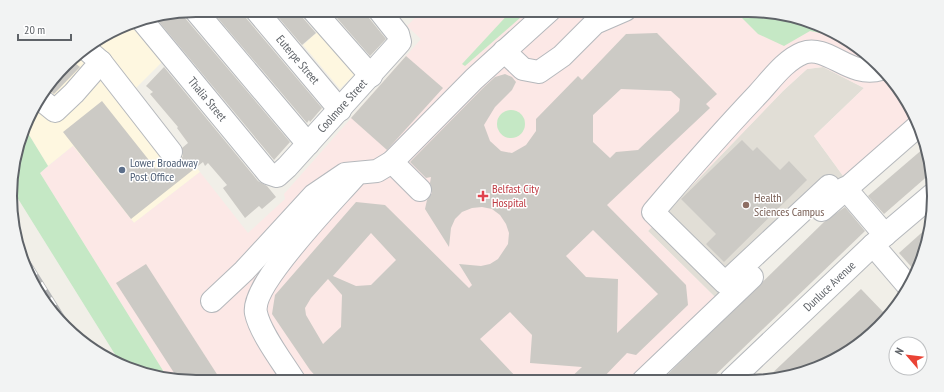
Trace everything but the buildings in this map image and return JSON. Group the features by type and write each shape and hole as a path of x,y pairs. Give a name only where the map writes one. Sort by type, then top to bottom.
{"street":[{"path":"201,17 308,144"},
{"name":"Euterpe Street","path":"262,17 340,110"},
{"path":"319,17 371,76"},
{"name":"Coolmore Street","path":"277,176 340,110 400,42 398,34 385,17"},
{"path":"212,302 244,271 314,195 344,174 377,171 392,162 504,51 542,17"},
{"path":"551,63 565,35 584,17"},
{"path":"504,51 523,69 539,72 562,56 595,24 610,17"},
{"name":"Thalia Street","path":"145,24 268,172 277,176"},
{"path":"876,70 864,72 823,53 814,51 803,53 787,64 715,140 653,212 725,283 837,187 914,129"},
{"path":"44,102 55,111 74,93 93,55 171,152"},
{"path":"392,162 420,190"},
{"path":"291,375 258,324 255,311 257,297 279,262 358,173"},
{"path":"837,187 879,240 905,281"},
{"path":"649,375 837,187"},
{"name":"Dunluce Avenue","path":"736,375 879,240 927,199"},
{"path":"279,262 284,242 282,230"}],"shaded area":[{"name":"Belfast City Hospital","path":"416,17 760,17 783,20 806,26 827,35 866,61 890,87 909,117 912,126 846,180 814,136 864,88 823,67 807,69 783,91 648,231 718,300 638,375 184,375 164,372 40,173 73,146 134,223 200,172 248,233 285,199 284,194 421,39 407,26"},
{"path":"324,26 360,69 340,89 303,45"},
{"path":"133,28 163,61 135,89 200,172 134,223 73,146 48,166 28,133 41,106 61,78 78,61 106,41"},
{"name":"Health Sciences Campus","path":"823,67 864,88 814,136 846,180 718,300 648,231 783,91 807,69"}],"green space":[{"path":"506,17 521,17 465,66 462,64"},
{"path":"741,17 760,17 783,20 806,26 823,34 810,31 784,46 758,34"},
{"path":"511,110 521,114 525,124 521,134 511,138 501,134 497,124 501,114"},
{"path":"28,133 48,166 40,173 164,372 138,366 116,357 17,197 20,161"}],"railway":[{"path":"33,269 60,312"}],"place":[{"name":"Lower Broadway Post Office","path":"122,170"},
{"name":"Belfast City Hospital","path":"483,196"},
{"name":"Health Sciences Campus","path":"746,205"}]}
